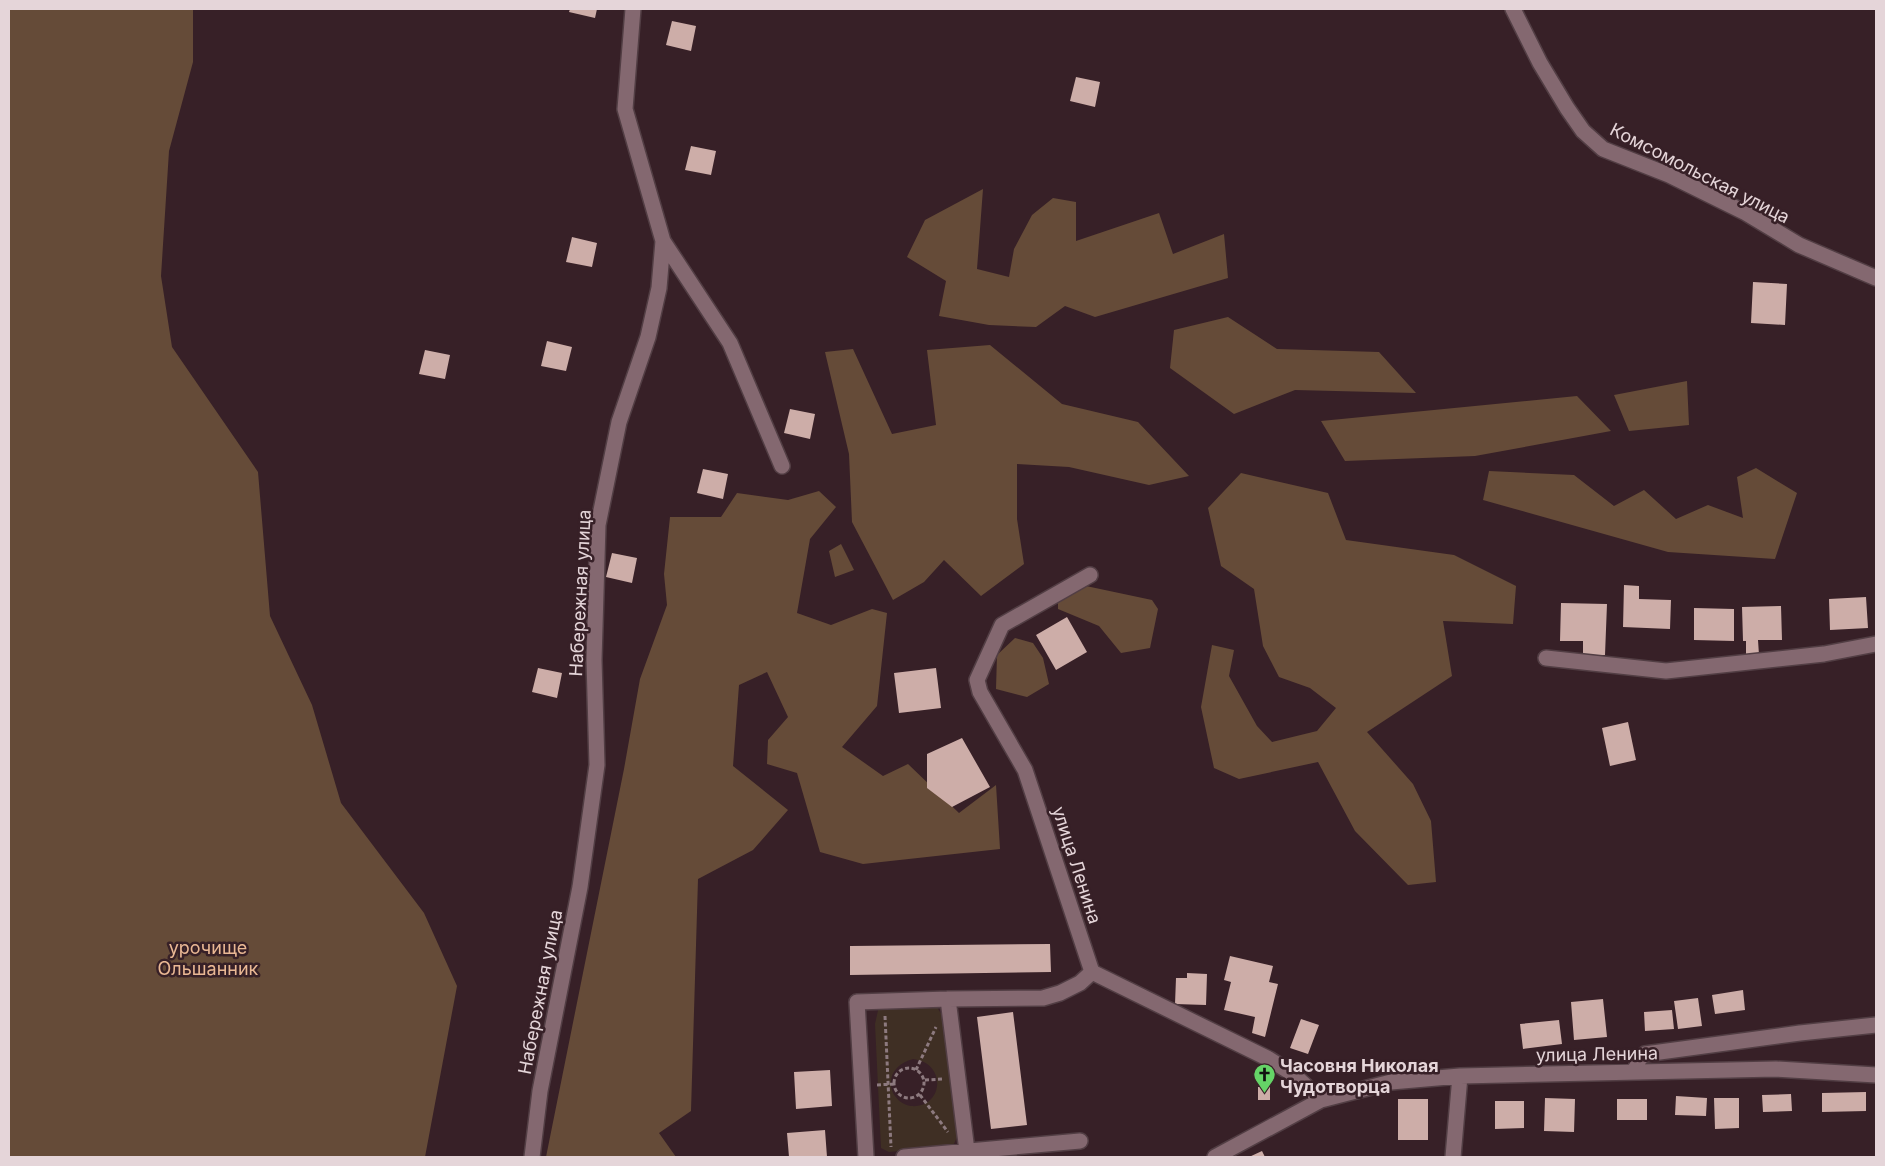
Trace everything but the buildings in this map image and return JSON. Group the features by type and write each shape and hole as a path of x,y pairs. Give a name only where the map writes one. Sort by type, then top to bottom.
{"street":[{"name":"Набережная улица","path":"532,1157 540,1091 580,886 596,765 594,660 598,525 619,422 651,327 659,288 663,241 626,109 633,9"},
{"name":"Комсомольская улица","path":"1513,9 1540,63 1567,108 1583,130 1603,149 1669,175 1746,213 1799,245 1876,278"},
{"path":"663,241 730,343 782,466"},
{"name":"улица Ленина","path":"1090,575 1002,625 977,680 980,692 1025,770 1092,972"},
{"path":"1546,658 1666,671 1824,654 1876,644"},
{"path":"866,1157 857,1002 1043,998 1060,993 1080,983 1092,972 1269,1058 1293,1074 1321,1100"},
{"path":"948,999 966,1152"},
{"path":"1636,1072 1637,1062 1645,1054 1800,1033 1876,1025"},
{"name":"улица Ленина","path":"1215,1157 1321,1100 1391,1082 1460,1076 1776,1069 1876,1075"},
{"path":"1453,1157 1460,1076"},
{"path":"904,1157 940,1156 1080,1141"}],"path":[{"path":"884,1001 891,1148"},
{"path":"916,1070 936,1025"},
{"path":"910,1068 916,1070 923,1075 925,1080 923,1090 915,1098 905,1098 897,1093 894,1084 897,1074 910,1068"},
{"path":"920,1095 966,1152"}],"shaded area":[{"path":"935,1004 945,1020 957,1137 953,1146 889,1152 881,1148 875,1024 879,1006","holes":["913,1059 924,1062 932,1068 936,1076 935,1094 922,1105 905,1105 898,1100 891,1087 894,1071 902,1064"]}],"green space":[{"name":"урочище Ольшанник","path":"9,9 193,9 193,62 169,151 161,276 172,347 258,472 270,616 312,705 341,803 424,913 457,986 425,1157 9,1157"},
{"path":"983,189 977,269 1009,277 1014,249 1032,215 1053,198 1076,202 1076,241 1159,213 1173,254 1224,234 1228,278 1095,317 1065,306 1036,327 989,325 939,316 946,281 907,257 925,220"},
{"path":"1228,317 1277,349 1379,352 1416,393 1295,390 1234,414 1170,368 1174,330"},
{"path":"990,345 1062,404 1138,422 1189,476 1149,485 1069,467 1017,464 1017,519 1024,564 981,596 944,560 924,582 893,600 852,522 849,454 825,352 853,349 892,434 936,425 927,350"},
{"path":"1687,381 1689,425 1629,431 1614,395"},
{"path":"1577,396 1611,431 1475,456 1345,461 1321,421"},
{"path":"1756,468 1797,493 1775,559 1668,552 1483,500 1489,471 1574,475 1614,506 1644,490 1676,519 1708,505 1743,518 1737,477"},
{"path":"1241,473 1328,493 1346,540 1454,555 1516,586 1513,624 1443,621 1452,676 1367,732 1413,784 1431,821 1436,882 1408,885 1355,831 1318,762 1239,779 1214,768 1201,707 1212,645 1234,650 1229,676 1257,726 1272,742 1317,731 1336,708 1310,688 1279,677 1263,646 1254,589 1221,566 1208,508"},
{"path":"819,491 836,507 810,539 797,613 831,625 872,609 887,613 877,706 842,747 883,776 908,764 959,813 996,785 1000,849 863,864 820,852 797,773 767,764 768,740 788,717 767,672 739,685 733,766 788,810 753,850 698,879 691,1111 659,1133 676,1157 546,1157 624,769 640,679 667,605 664,574 670,517 721,517 737,493 788,500"},
{"path":"841,544 854,570 835,577 829,551"},
{"path":"1086,586 1152,600 1158,609 1150,648 1121,653 1099,626 1058,609 1058,597"},
{"path":"1015,638 1033,643 1043,658 1049,684 1027,697 996,689 997,655"}],"place":[{"name":"Часовня Николая Чудотворца","path":"1264,1094"}]}
